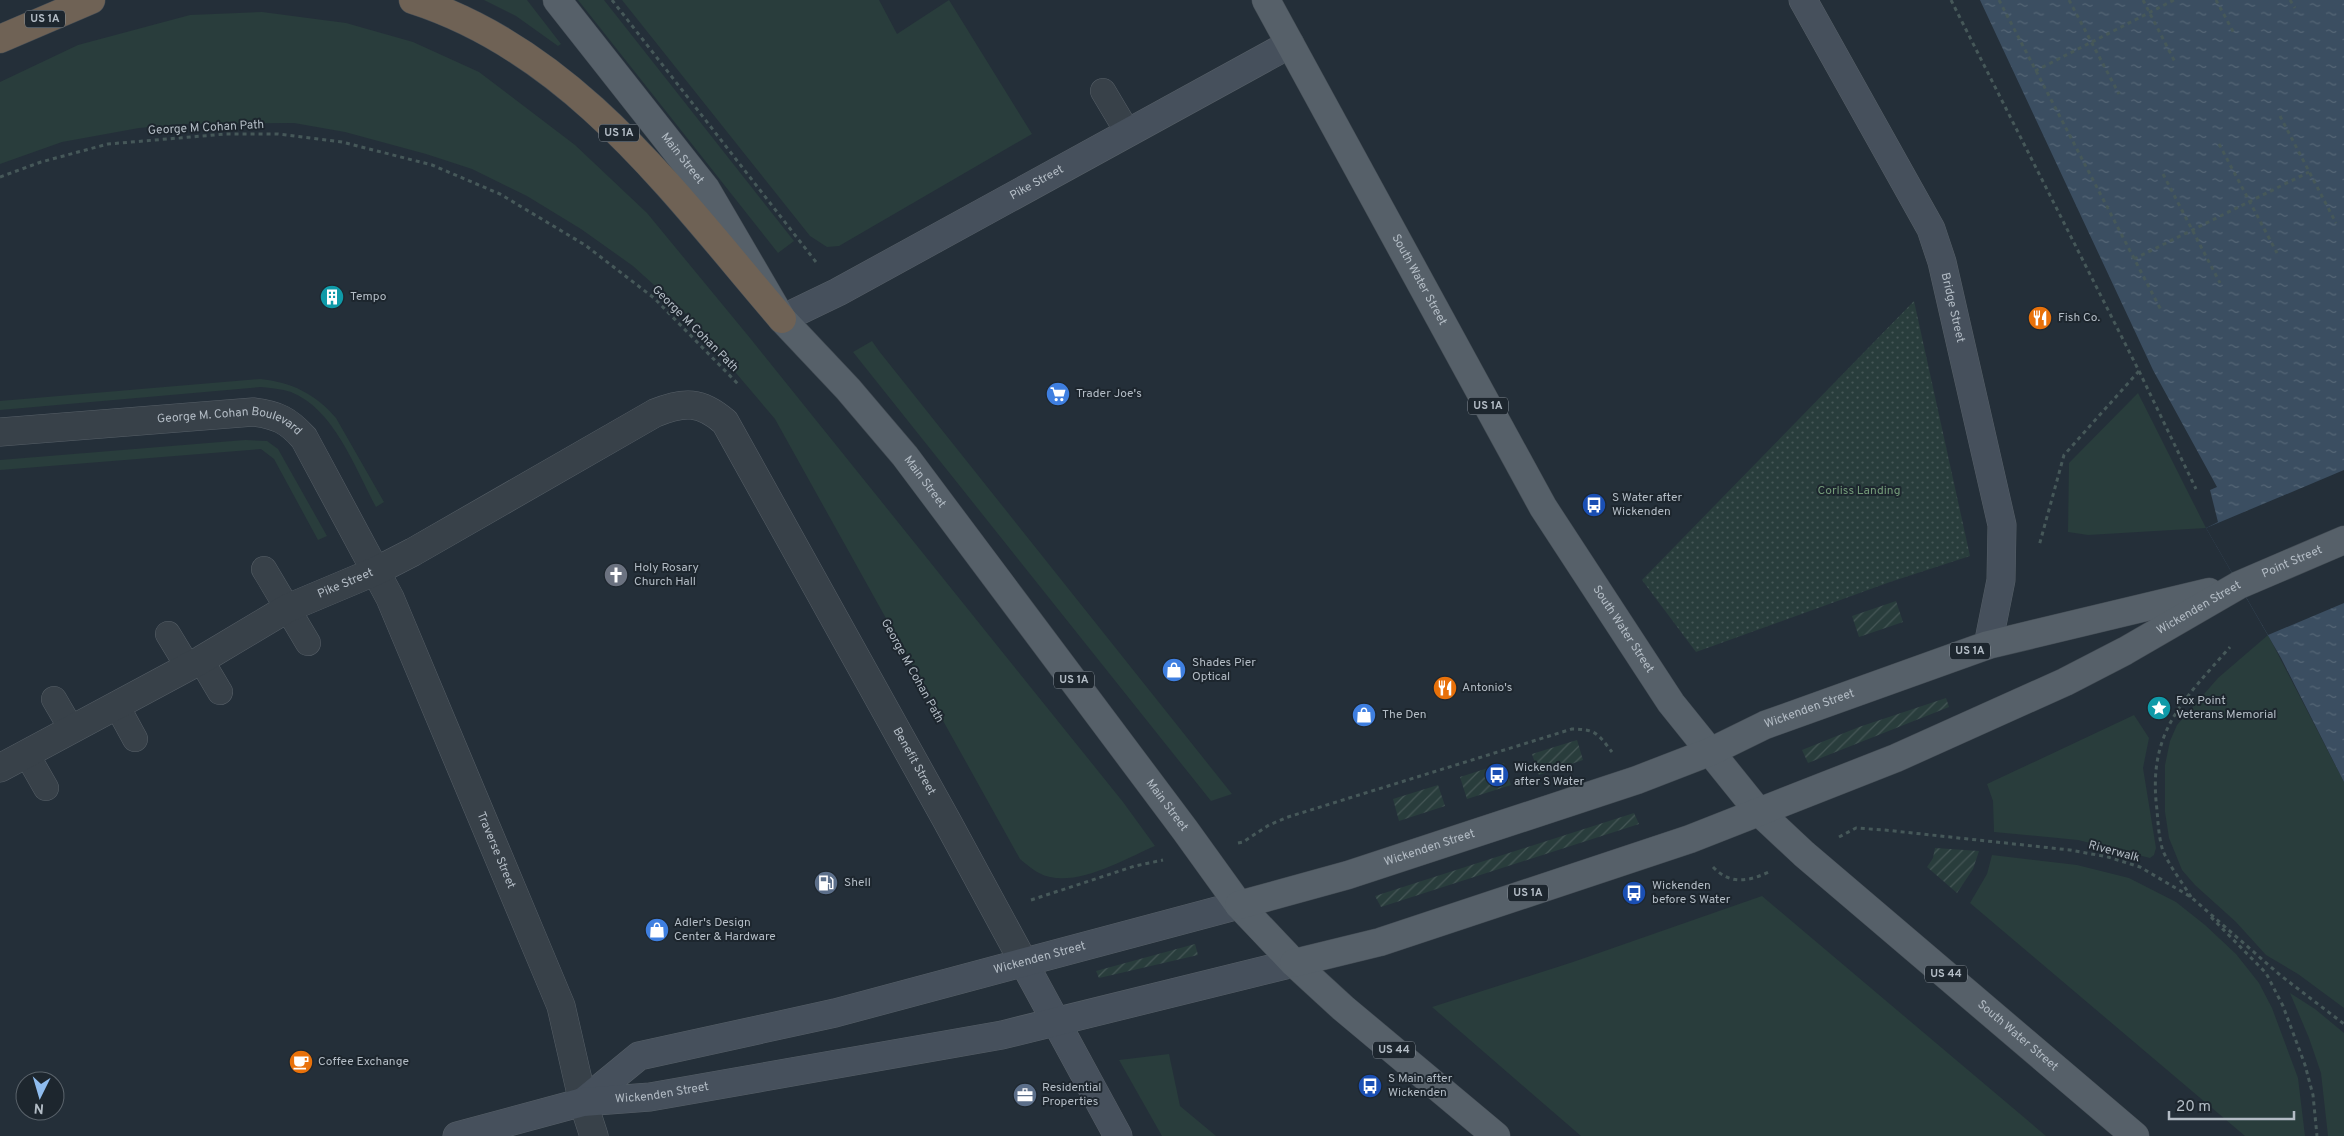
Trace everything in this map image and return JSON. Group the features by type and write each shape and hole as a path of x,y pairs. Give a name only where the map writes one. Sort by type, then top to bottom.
{"highway":[{"name":"US 1A","path":"0,39 91,0"},
{"name":"US 1A","path":"413,0 462,19 514,47 542,66 596,111 629,142 782,319"}],"main road":[{"name":"Main Street","path":"557,0 706,189 782,319 848,389 905,456 1200,850 1239,905 1294,963"},
{"name":"South Water Street","path":"1266,0 1543,506 1672,703 1758,811 1804,854 2135,1136"},
{"name":"Bridge Street","path":"1803,0 1931,229 1942,262 2002,525 2001,580 1988,645"},
{"name":"Pike Street","path":"782,319 838,292 1290,44"},
{"name":"Point Street","path":"2239,585 2344,540"},
{"name":"Wickenden Street","path":"583,1102 639,1056 835,1013 1348,875 1628,783 1712,751 1765,725 1988,645 2239,585"},
{"name":"Wickenden Street","path":"457,1136 583,1102 650,1097 1002,1035 1380,942 1682,842 1896,758 2065,682 2125,651 2239,585"},
{"name":"Benefit Street","path":"1024,963 1118,1136"},
{"name":"US 44","path":"1294,963 1343,1008 1496,1136"}],"street":[{"name":"Pike Street","path":"0,768 195,663 288,608 376,570 412,552 655,413 672,406 692,404"},
{"name":"Benefit Street","path":"692,404 711,410 725,422 1024,963"},
{"name":"George M. Cohan Boulevard","path":"0,432 228,413 253,412 273,415 293,425 304,438 376,570"},
{"name":"Traverse Street","path":"376,570 394,607 561,1006 583,1102 594,1136"}],"lane":[{"path":"1103,91 1128,133"},
{"path":"264,569 308,643"},
{"path":"168,634 220,692"},
{"path":"54,699 72,730"},
{"path":"117,706 135,739"},
{"path":"26,753 46,788"}],"path":[{"path":"612,0 820,266"},
{"path":"1951,0 2139,371 2196,489"},
{"path":"1999,0 2162,312"},
{"path":"2069,0 2119,94"},
{"path":"2143,0 2176,64"},
{"path":"2035,72 2174,0"},
{"path":"2216,0 2235,35"},
{"path":"2290,0 2295,8"},
{"path":"2280,116 2336,223"},
{"name":"George M Cohan Path","path":"0,177 41,162 108,144 226,134 278,134 342,142 432,165 500,194 585,245 654,298 740,387"},
{"path":"2219,144 2277,253"},
{"path":"2134,259 2309,172"},
{"path":"2163,174 2220,283"},
{"path":"2039,548 2064,455 2139,371"},
{"path":"2230,647 2172,716 2162,739 2156,760 2154,789 2163,851 2191,897 2266,973 2283,1006 2305,1064 2313,1095 2317,1136"},
{"path":"1027,901 1135,866 1200,850 1243,842 1257,831 1288,817 1572,729 1588,729 1601,736 1611,750"},
{"name":"Riverwalk","path":"1856,828 2070,850 2108,857 2140,867 2191,897 2280,975 2344,1024"},
{"path":"1712,866 1722,875 1737,881 1759,876 1775,869"}],"green space":[{"path":"484,0 527,0 561,44 558,46 516,16"},
{"path":"578,0 604,0 794,241 778,253"},
{"path":"622,0 879,0 897,34 949,0 1032,134 839,246 827,247 810,236"},
{"path":"262,12 346,23 413,42 479,72 575,145 647,213 750,338 1123,802 1155,846 1098,871 1067,878 1052,878 1039,873 1020,859 775,419 685,313 633,266 581,229 527,196 472,169 426,154 345,132 294,123 181,124 139,128 62,142 0,164 0,82 78,45 190,15"},
{"name":"Corliss Landing","path":"1914,301 1970,556 1890,582 1696,652 1642,580"},
{"path":"872,341 1232,794 1211,801 853,352"},
{"path":"260,379 292,386 320,402 336,418 384,502 376,507 342,441 319,412 306,400 287,391 261,387 0,410 0,401"},
{"path":"2138,393 2206,528 2088,535 2068,532 2069,463"},
{"path":"245,440 267,441 278,449 327,536 318,540 274,459 261,449 0,470 0,460"},
{"path":"1896,601 1903,622 1859,637 1852,616"},
{"path":"2268,635 2344,782 2344,1008 2298,974 2266,955 2236,922 2195,885 2182,870 2169,838 2165,812 2165,765 2170,741 2177,725 2218,678"},
{"path":"1946,698 1949,707 1808,763 1802,750 1859,727"},
{"path":"2134,715 2149,738 2143,768 2156,848 2154,855 2150,858 2078,840 1994,832 1993,801 1987,784"},
{"path":"1577,740 1583,760 1539,775 1532,754"},
{"path":"1504,763 1511,785 1467,799 1460,777"},
{"path":"1438,785 1445,806 1399,821 1393,799"},
{"path":"1634,813 1639,824 1381,907 1375,896"},
{"path":"1935,848 1979,851 1973,869 1957,893 1927,867 1933,858"},
{"path":"1992,855 2077,865 2129,878 2176,902 2205,925 2236,954 2259,983 2272,1008 2298,1078 2305,1136 2245,1136 1970,903 1987,874"},
{"path":"1762,896 2046,1136 1581,1136 1432,1007 1573,962"},
{"path":"1195,944 1198,955 1099,978 1096,971"},
{"path":"2290,993 2315,1009 2344,1033 2344,1136 2328,1136 2321,1073"},
{"path":"1169,1054 1180,1106 1216,1136 1162,1136 1119,1060"}],"water":[{"path":"1980,0 2344,0 2344,782 2281,658 2206,528 2218,522 2210,490 2217,487 2153,370"}],"pier":[{"path":"2344,470 2344,603 2268,635 2206,528"}],"place":[{"name":"Tempo","path":"332,297"},
{"name":"Fish Co.","path":"2040,318"},
{"name":"Trader Joe's","path":"1058,394"},
{"name":"S Water after Wickenden","path":"1594,505"},
{"name":"Holy Rosary Church Hall","path":"616,575"},
{"name":"Shades Pier Optical","path":"1174,670"},
{"name":"Antonio's","path":"1445,688"},
{"name":"Fox Point Veterans Memorial","path":"2159,708"},
{"name":"The Den","path":"1364,715"},
{"name":"Wickenden after S Water","path":"1497,775"},
{"name":"Shell","path":"826,883"},
{"name":"Wickenden before S Water","path":"1634,893"},
{"name":"Adler's Design Center & Hardware","path":"657,930"},
{"name":"Coffee Exchange","path":"301,1062"},
{"name":"S Main after Wickenden","path":"1370,1086"},
{"name":"Residential Properties","path":"1025,1095"}]}
